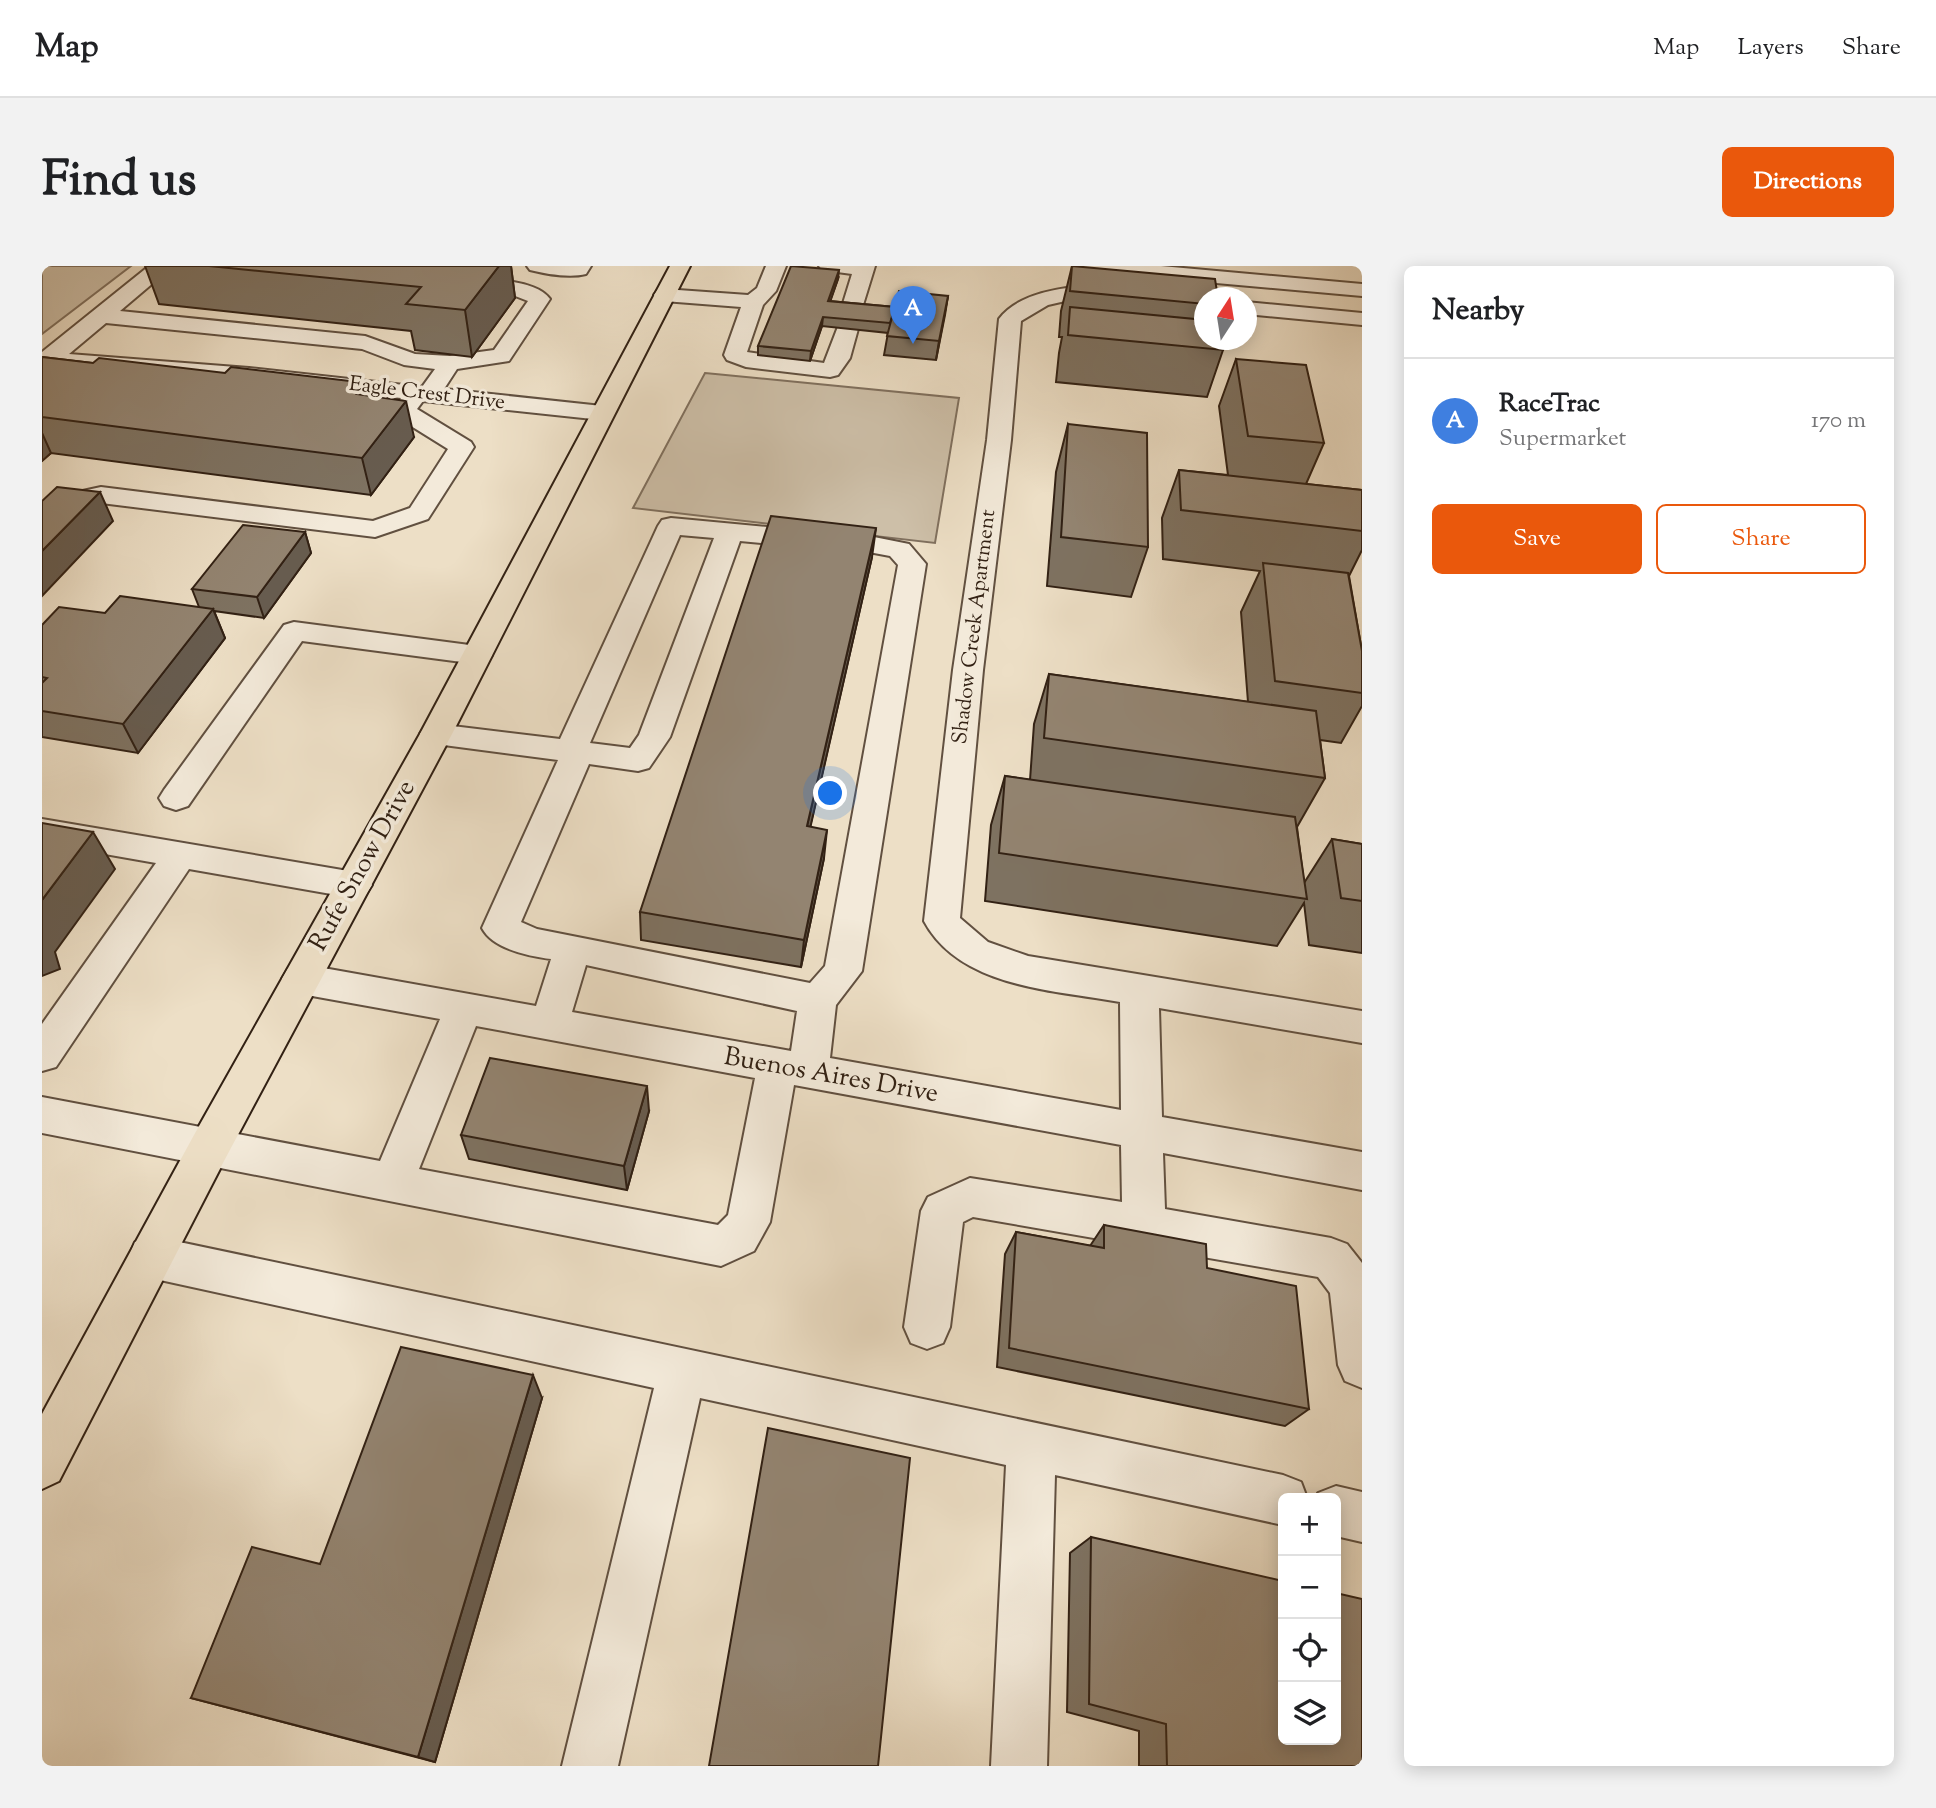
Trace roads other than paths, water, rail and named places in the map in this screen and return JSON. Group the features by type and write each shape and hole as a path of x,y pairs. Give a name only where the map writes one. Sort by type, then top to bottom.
{"main road":[{"name":"Rufe Snow Drive","path":"42,1464 300,979 436,734 672,281"}],"street":[{"path":"46,359 160,267 170,266"},
{"path":"537,266 579,270 582,266"},
{"path":"776,266 766,291 753,302 734,355 746,360 830,370 839,358 864,268 829,266"},
{"path":"1094,266 1140,284 1209,271 1362,290"},
{"path":"672,281 753,302"},
{"path":"102,316 365,343 412,360 450,363 501,356 540,299 513,288 457,284 445,286"},
{"name":"Shadow Creek Apartment","path":"1194,301 1140,284 1053,295 1031,302 1010,318 999,440 968,670 942,921 955,939 992,962 1044,974 1362,1027"},
{"path":"1257,309 1362,319"},
{"name":"Eagle Crest Drive","path":"46,359 172,367 602,413"},
{"path":"42,532 73,500 101,495 375,529 419,513 463,447 403,411 423,394 450,363"},
{"path":"46,1124 209,1148 721,1246 738,1237 748,1222 792,1069 818,1000 843,971 912,565 899,550 873,545 671,526 500,928 532,942 573,948 818,1000"},
{"path":"436,734 638,760 654,737 730,532"},
{"path":"176,797 294,631 477,655"},
{"path":"42,831 354,885"},
{"path":"42,1055 180,855"},
{"path":"549,1025 573,948"},
{"name":"Buenos Aires Drive","path":"300,979 1362,1171"},
{"path":"1139,990 1144,1225"},
{"path":"393,1183 463,1010"},
{"path":"927,1327 943,1211 970,1197 1331,1259 1352,1285 1362,1365"},
{"path":"151,1257 1278,1499"},
{"path":"590,1766 682,1371"},
{"path":"1019,1766 1031,1446"},
{"path":"1341,1512 1362,1517"}],"place":[{"name":"RaceTrac","path":"913,344"}]}
